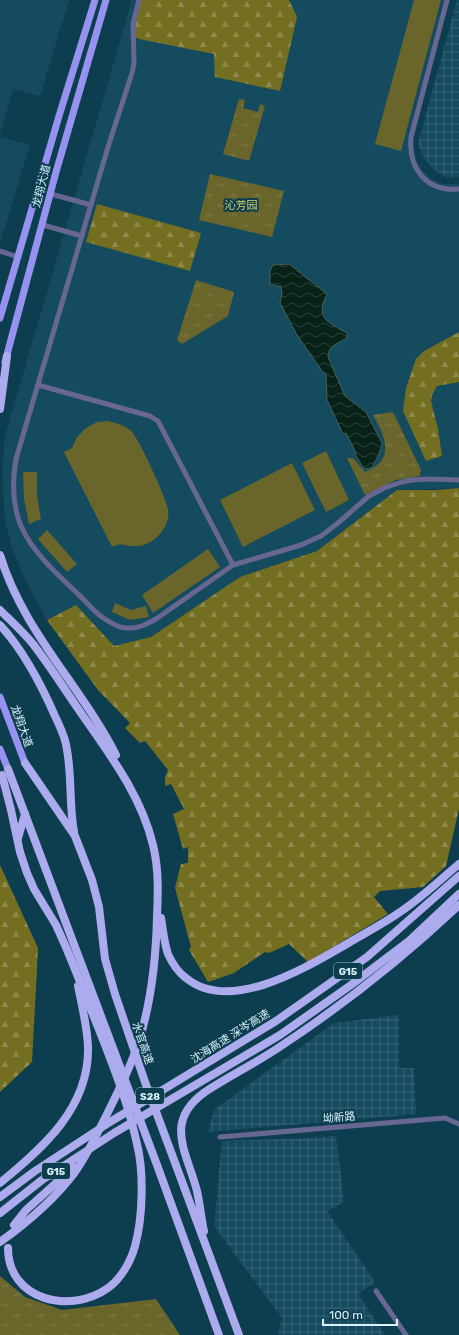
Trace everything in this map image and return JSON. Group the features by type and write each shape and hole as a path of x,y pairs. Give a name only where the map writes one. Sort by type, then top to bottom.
{"highway":[{"path":"0,409 7,356"},
{"path":"0,555 10,584 27,617 102,730 143,813 153,844 157,863 163,936 169,955 183,976 196,984 212,990 228,992 252,988 275,981 301,970 401,912 459,864"},
{"path":"0,610 32,643 128,781"},
{"path":"0,625 25,658 47,698 62,730 67,748 72,820 75,836"},
{"name":"水官高速","path":"25,763 75,836 97,896 105,959 114,994 144,1082 239,1335"},
{"path":"3,772 24,812 18,841"},
{"path":"3,772 23,862 31,882 56,925 117,1075 137,1143 141,1188 137,1235 131,1257 120,1276 108,1288 101,1292 78,1300 54,1300 38,1296 31,1292 15,1275 9,1261 8,1248"},
{"name":"S28","path":"24,812 157,1165 219,1335"},
{"name":"沈海高速 深岑高速","path":"0,1197 35,1171 110,1122 276,1021 367,957 459,876"},
{"path":"0,1242 27,1223 55,1195 74,1172 87,1153 111,1107 132,1061 143,1026 154,964 157,934 158,884"},
{"name":"沈海高速 深岑高速","path":"0,1213 42,1180 112,1134 280,1035 351,985 408,940 459,894"},
{"path":"207,1250 197,1192 182,1137 182,1122 188,1108 205,1092 276,1049 337,1008 418,942 459,905"},
{"path":"0,1183 29,1159 53,1135 63,1123 81,1087 86,1067 88,1047 84,1015 73,964"},
{"path":"14,1224 34,1202 112,1134"}],"main road":[{"name":"龙翔大道","path":"0,318 59,116 95,0"},
{"name":"龙翔大道","path":"0,379 43,225 56,172 106,0"},
{"name":"龙翔大道","path":"0,697 25,763"},
{"path":"0,749 3,772"}],"street":[{"path":"139,0 133,24 134,63 132,73 108,144 16,459 13,489 17,513 26,536 42,558 101,617 127,628 135,628 145,625 167,612 233,565 312,540 330,530 369,496 393,484 421,479 459,480"},
{"path":"447,0 411,137 410,153 416,168 425,180 438,188 459,189"},
{"path":"51,194 91,205"},
{"path":"43,225 82,236"},
{"path":"0,251 18,256"},
{"path":"38,385 150,416 158,421 233,565"},
{"name":"坳新路","path":"220,1137 445,1118 459,1124"},
{"path":"376,1292 406,1335"}],"shaded area":[{"path":"0,0 69,0 40,96 13,89 0,134"},
{"path":"132,0 449,0 413,145 417,163 432,179 442,184 459,184 459,488 397,490 317,551 240,577 151,637 114,646 76,605 47,620 25,580 13,551 5,522 2,472 5,436"},
{"path":"457,0 459,0 459,177 447,178 433,169 423,156 418,144"},
{"path":"0,137 30,145 0,243"},
{"path":"399,1015 399,1068 414,1068 416,1114 208,1132 214,1110 334,1023"},
{"path":"336,1136 344,1202 327,1211 375,1282 358,1294 385,1335 278,1335 282,1318 214,1226 222,1141"}],"green space":[{"path":"141,0 289,0 297,17 280,91 215,77 214,54 139,39 134,36"},
{"path":"414,0 441,0 401,151 375,144"},
{"path":"239,99 245,100 243,108 258,112 260,104 265,106 249,161 223,154"},
{"name":"沁芳园","path":"210,174 284,191 272,237 199,220"},
{"path":"97,204 201,233 190,271 86,242"},
{"path":"196,280 234,292 228,316 182,344 177,340"},
{"path":"459,332 459,382 437,386 432,395 431,401 438,429 442,456 426,461 403,411 406,388 416,359 424,351"},
{"path":"393,412 421,470 420,476 396,480 365,495 347,458 353,458 365,472 379,464 384,456 385,446 380,429 373,415"},
{"path":"106,421 123,425 135,436 152,468 168,509 167,522 164,529 154,539 144,545 130,546 120,544 112,547 64,452 72,448 77,437 86,428 97,422"},
{"path":"326,451 349,500 326,512 302,463"},
{"path":"292,463 315,510 243,547 220,500"},
{"path":"23,472 37,472 37,496 41,519 29,524 24,499"},
{"path":"459,488 459,809 446,866 423,887 380,891 374,897 388,914 308,962 289,944 269,953 265,952 234,973 208,982 189,950 191,947 175,888 181,864 188,863 188,847 183,849 173,814 184,809 171,784 165,786 165,777 168,770 145,741 140,743 125,728 130,723 98,690 47,620 76,605 114,646 151,637 240,577 317,551 397,490 436,490"},
{"path":"47,530 77,564 67,572 38,539"},
{"path":"208,549 220,567 153,613 142,595"},
{"path":"115,603 131,610 146,606 149,617 130,620 112,612"},
{"path":"0,865 38,948 32,1062 0,1092"},
{"path":"0,1276 25,1297 62,1310 156,1299 180,1335 0,1335"}],"water":[{"path":"289,264 327,294 322,309 325,318 334,326 347,333 347,338 332,347 328,353 328,357 345,396 366,412 382,443 378,456 371,468 364,469 355,454 356,453 346,433 343,434 327,400 326,374 322,371 297,335 280,303 282,293 281,287 270,284 270,271 273,265"}]}
